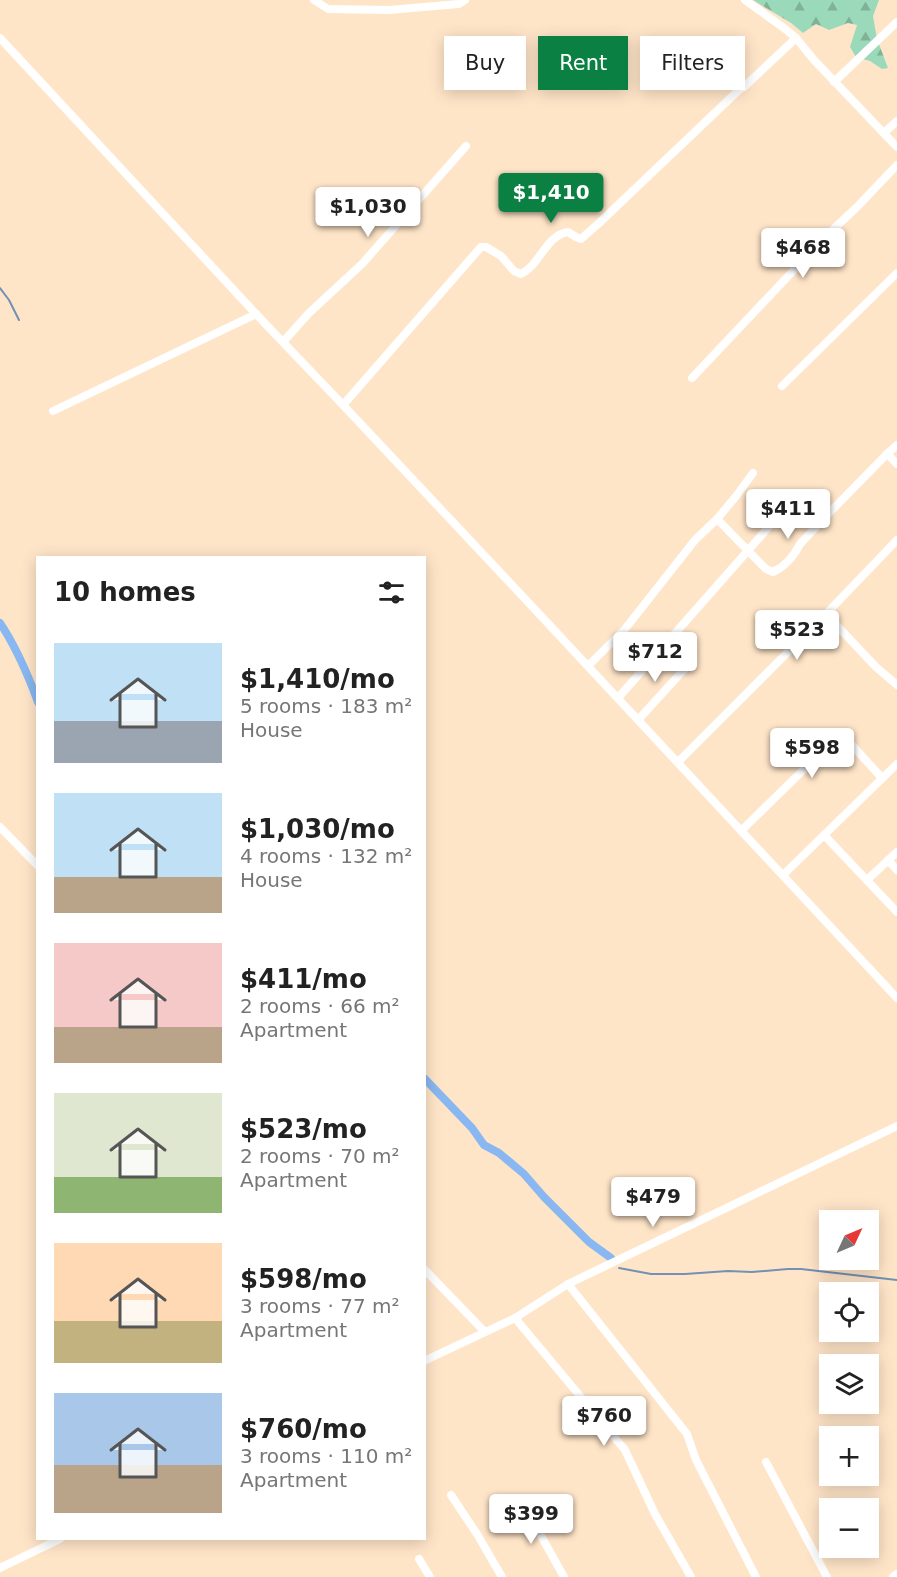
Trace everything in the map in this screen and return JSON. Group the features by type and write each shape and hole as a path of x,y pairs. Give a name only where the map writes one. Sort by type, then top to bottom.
{"street":[{"path":"314,0 328,9 389,10 459,4 465,0"},
{"path":"745,0 796,38 834,82 897,147"},
{"path":"834,82 897,22"},
{"path":"0,38 897,998"},
{"path":"343,405 481,247 486,247 501,256 514,271 521,274 529,270 557,235 568,232 581,239 796,38"},
{"path":"884,133 897,121"},
{"path":"283,342 362,264 466,146"},
{"path":"692,378 820,242 897,165"},
{"path":"782,386 897,273"},
{"path":"53,411 256,314"},
{"path":"717,519 766,569 772,572 781,569 800,544 897,445"},
{"path":"887,454 897,464"},
{"path":"588,666 625,629 695,540 717,519 753,473"},
{"path":"618,698 782,512"},
{"path":"678,762 897,540"},
{"path":"826,614 897,685"},
{"path":"638,720 690,663"},
{"path":"741,831 841,734 882,778"},
{"path":"783,875 897,764"},
{"path":"0,827 36,864"},
{"path":"824,836 897,912"},
{"path":"867,880 897,852"},
{"path":"888,860 897,870"},
{"path":"426,1360 515,1318 568,1284 897,1126"},
{"path":"426,1271 485,1332"},
{"path":"568,1284 687,1434 700,1469 756,1577"},
{"path":"515,1318 625,1450 655,1514 690,1577"},
{"path":"766,1462 827,1577"},
{"path":"451,1495 502,1577"},
{"path":"521,1500 564,1577"},
{"path":"0,1568 58,1540"},
{"path":"419,1559 430,1577"},
{"path":"893,1577 897,1574"}],"green space":[{"path":"753,0 879,0 873,16 877,39 888,68 882,69 870,61 856,57 850,47 857,25 848,23 829,30 816,24 803,33"}],"waterway":[{"path":"0,288 19,320"},
{"path":"0,623 21,661 36,697"},
{"path":"426,1080 472,1128 484,1145 499,1153 524,1174 589,1242 611,1258"},
{"path":"619,1268 651,1274 801,1269 897,1280"}]}
